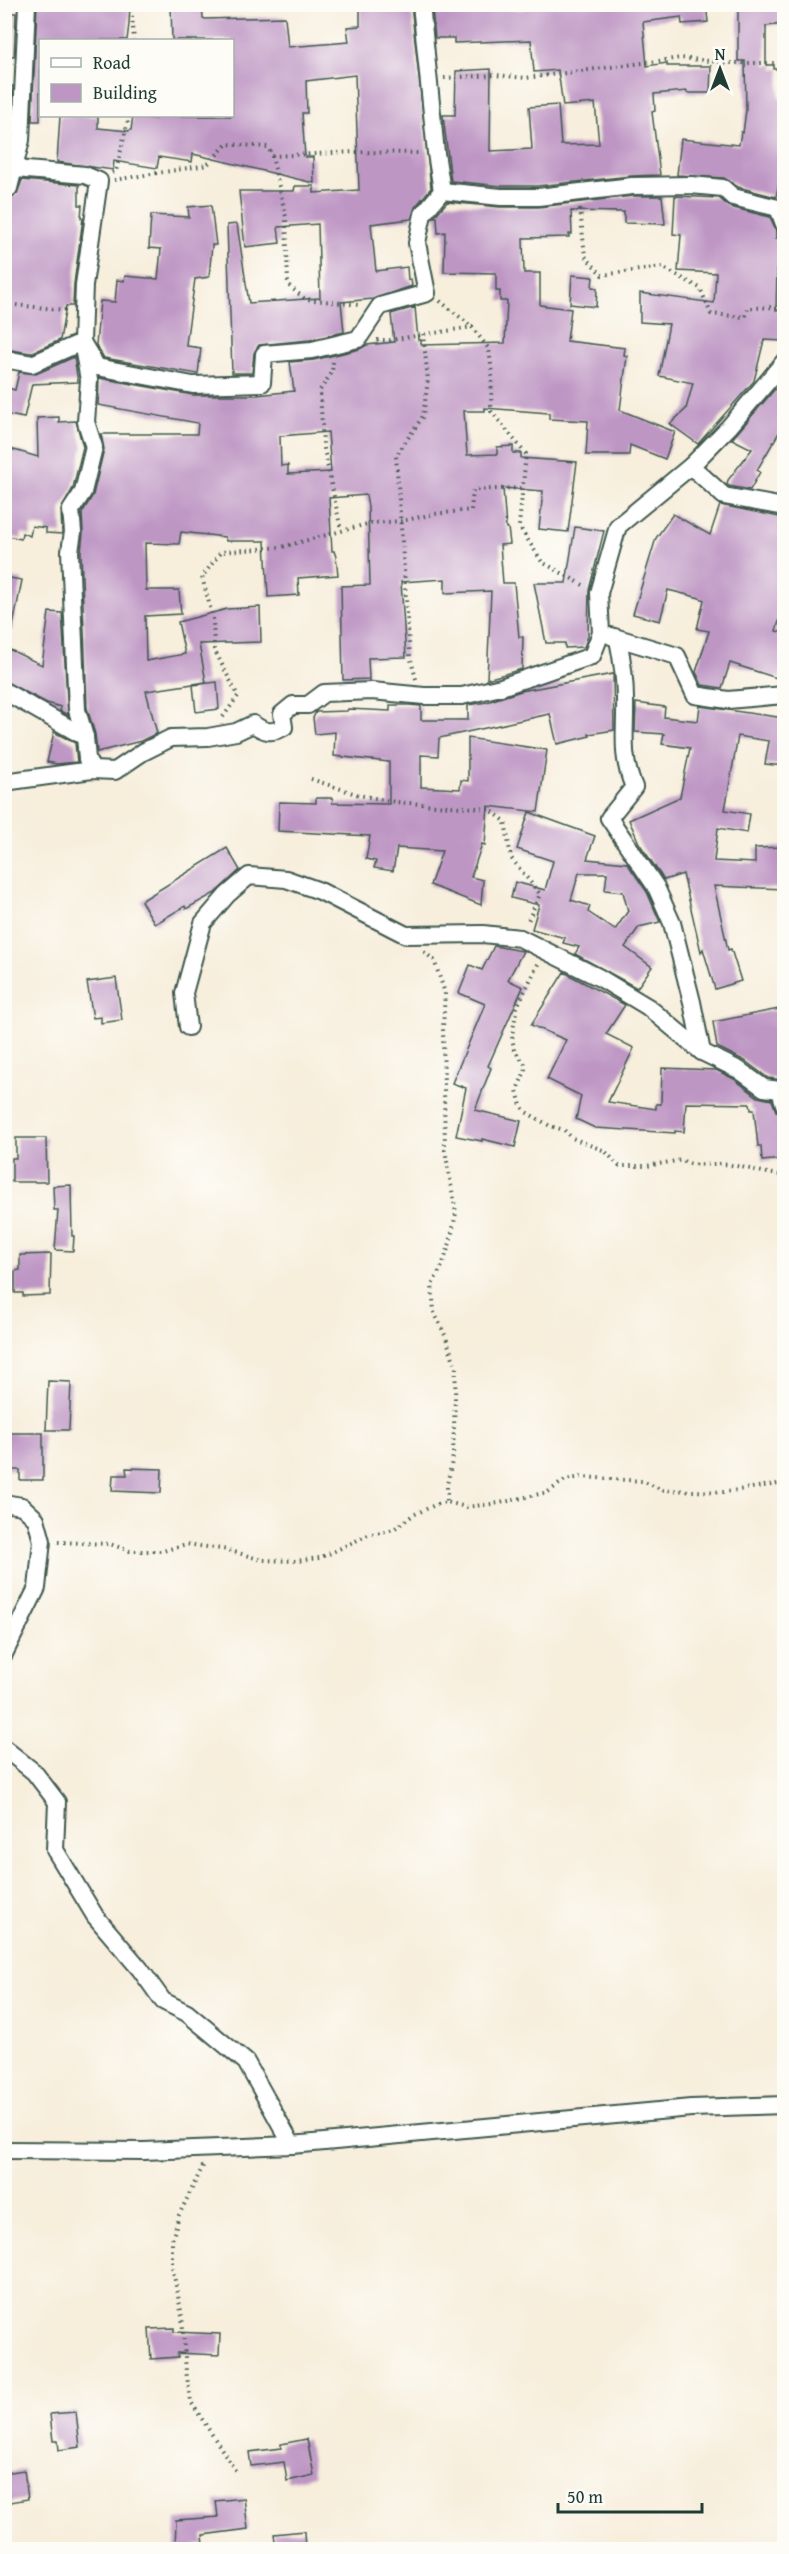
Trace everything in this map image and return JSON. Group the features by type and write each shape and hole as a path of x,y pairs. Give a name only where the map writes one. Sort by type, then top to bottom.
{"street":[{"path":"4,190 9,188 21,140 27,4"},
{"path":"82,342 97,366 193,385 262,383 264,354 334,346 358,339 380,306 427,293 417,243 423,214 442,191 435,153 421,4"},
{"path":"15,169 85,175 99,181 84,285 82,342 89,380 86,422 94,447 83,492 71,510 73,532 70,551 77,710 85,737 87,759 92,770"},
{"path":"442,191 501,197 538,197 579,190 656,185 723,188 733,197 778,208 784,224"},
{"path":"4,359 32,364 82,342"},
{"path":"4,782 92,770 115,771 143,752 171,738 208,737 236,732 253,724 265,732 274,732 285,727 282,714 293,705 308,705 324,693 372,691 424,696 462,696 492,690 592,656 601,633 599,593 618,526 691,466 729,427 784,362"},
{"path":"691,466 723,496 784,507"},
{"path":"601,633 677,656 695,695 728,700 784,695"},
{"path":"618,639 626,701 623,736 627,773 634,787 609,818 632,856 656,887 672,923 702,1052"},
{"path":"4,691 85,737"},
{"path":"188,1027 184,993 203,923 226,895 249,876 286,879 320,891 406,935 483,934 520,938 600,978 648,1007 702,1052 739,1070 764,1088 780,1090 784,1104"},
{"path":"4,1503 22,1506 36,1519 42,1541 37,1588 4,1654"},
{"path":"4,1748 34,1772 57,1802 55,1850 95,1916 140,1969 163,2001 187,2013 246,2062 292,2145"},
{"path":"4,2150 144,2151 292,2145 691,2108 784,2105"}],"path":[{"path":"131,4 134,39"},
{"path":"429,79 495,75 526,78 681,58 729,63 784,63"},
{"path":"99,181 116,171 129,117"},
{"path":"99,181 134,178 207,165 226,144 268,147 286,217 288,285 305,299 380,306"},
{"path":"272,156 355,152 435,153"},
{"path":"579,190 585,256 602,275 662,267 700,288 711,314 745,317 748,308 780,307 784,302"},
{"path":"427,293 454,310 472,327 489,349 492,373 490,411 526,454 519,526 542,562 599,593"},
{"path":"4,304 84,314"},
{"path":"358,339 390,340 472,327"},
{"path":"423,334 428,380 423,416 396,456 410,656 416,680 424,696"},
{"path":"334,346 332,372 320,390 323,444 341,530"},
{"path":"208,737 238,696 214,649 213,618 202,577 221,552 282,546 371,523 402,521 434,514 471,510 473,490 524,488"},
{"path":"311,779 359,795 394,802 489,809 505,821 511,858 540,894 520,938"},
{"path":"406,935 434,960 446,993 443,1028 445,1138 456,1213 447,1251 432,1285 434,1312 446,1335 456,1367 453,1456 447,1485 447,1502"},
{"path":"548,952 534,970 530,984 518,1007 512,1036 514,1050 525,1064 525,1071 517,1090 521,1106 526,1112 550,1126 564,1130 572,1138 605,1150 619,1166 647,1166 682,1160 689,1165 723,1164 784,1175"},
{"path":"42,1541 110,1544 130,1551 163,1551 186,1544 228,1550 262,1560 296,1561 320,1558 368,1535 394,1529 413,1515 447,1502 466,1507 500,1503 548,1492 565,1479 582,1477 642,1481 663,1490 725,1492 784,1483"},
{"path":"211,2149 179,2215 172,2240 172,2266 182,2316 191,2402 237,2473"}],"building":[{"path":"37,4 130,4 127,39 39,39 40,121 32,121"},
{"path":"171,4 202,4 205,19 285,17 288,47 349,42 347,27 360,26 360,4 411,4 431,188 415,207 411,219 371,224 376,271 407,267 408,280 411,279 412,286 373,299 341,302 344,332 310,340 259,345 254,353 252,373 232,373 227,225 237,224 249,303 320,298 318,224 278,227 280,243 245,247 239,191 294,191 295,186 314,186 314,193 359,190 355,75 306,81 307,113 302,113 305,157 313,157 314,183 193,154 192,162 159,157 157,168 114,161 113,170 57,162 60,117 98,117 98,128 128,131 131,130 133,117 155,119 155,117 234,117 234,39 172,39"},
{"path":"525,4 706,4 708,22 682,24 681,17 643,22 647,66 667,63 667,66 711,66 710,93 687,93 687,91 654,94 655,111 652,112 660,175 537,186 502,186 451,181 443,115 455,115 456,71 491,69 490,151 532,149 529,107 558,105 561,145 599,144 595,103 563,106 558,70 534,72 531,40 454,43 454,38 435,38 432,8 525,9"},
{"path":"738,4 784,4 784,24 766,26 766,65 774,65 774,69 780,69 779,98 784,98 784,174 781,173 776,197 738,187 724,178 677,175 681,139 739,145 746,110 745,61 738,61"},
{"path":"4,13 16,13 14,56 4,56"},
{"path":"4,84 13,86 11,123 4,123"},
{"path":"22,180 79,185 79,205 82,205 81,218 83,218 73,306 66,306 60,340 31,353 4,349 4,320 8,321 11,276 4,275 4,200 17,194"},
{"path":"633,196 662,196 665,224 624,223 624,212 571,211 572,234 569,234 569,237 523,238 524,273 540,273 540,305 571,309 567,341 625,348 624,355 627,356 620,410 675,432 665,459 630,445 629,455 586,455 588,421 549,419 549,413 485,408 485,411 464,411 467,455 497,454 497,447 513,446 513,453 521,453 521,458 577,462 568,532 539,529 543,491 503,488 506,528 508,528 510,544 500,545 503,583 514,583 519,637 523,637 522,669 487,679 491,591 445,593 445,579 401,582 406,657 368,658 369,679 343,680 341,586 370,585 368,507 366,495 329,498 332,551 336,557 338,575 298,578 299,595 268,597 265,541 226,541 225,537 181,532 179,544 145,543 146,590 179,590 181,614 145,616 146,661 185,654 178,622 227,609 260,607 261,642 199,644 206,682 146,691 157,733 141,741 97,752 95,734 87,708 81,552 82,513 93,495 104,449 101,434 197,434 198,423 98,405 99,378 193,395 257,395 294,391 290,362 314,360 360,349 367,345 394,342 391,314 415,307 418,340 421,340 421,345 505,343 507,301 500,301 500,291 496,291 496,273 444,272 445,232 438,233 437,217 434,217 447,202 500,207 538,207","holes":["328,432 331,472 288,474 288,465 281,466 280,436"]},
{"path":"675,196 719,198 730,207 770,217 777,232 776,238 783,238 783,268 777,269 776,310 784,310 784,341 764,340 754,381 698,444 670,424 686,409 693,383 659,376 669,324 640,322 640,293 714,303 716,273 678,271 681,235 673,234"},
{"path":"211,205 216,245 212,245 209,277 195,279 186,344 201,348 198,374 104,358 96,345 100,301 115,302 117,280 124,281 125,276 158,279 161,249 149,248 151,215 189,217 188,207"},
{"path":"572,275 593,277 592,287 597,288 596,307 570,304"},
{"path":"74,357 78,382 32,384 24,418 4,414 4,387 15,390 19,372 36,374"},
{"path":"775,389 784,392 784,424 757,470 760,472 750,490 729,486 728,480 752,449 732,439"},
{"path":"59,417 59,422 76,421 83,447 73,488 61,510 62,534 46,533 46,528 32,526 30,536 22,533 21,539 4,535 4,447 38,457 37,418"},
{"path":"720,505 784,518 784,606 776,631 784,633 784,665 780,679 730,663 722,688 702,685 696,672 709,631 697,629 704,600 700,598 668,590 660,621 633,614 656,538 673,514 710,535"},
{"path":"575,527 604,531 589,590 588,636 584,647 565,648 565,643 546,643 534,583 566,583"},
{"path":"4,577 22,580 12,631 4,630"},
{"path":"49,612 62,613 68,715 60,711 61,707 47,703 4,681 4,647 42,665"},
{"path":"613,674 614,730 589,734 590,736 557,744 550,714 439,738 438,756 421,755 421,787 460,789 461,780 468,781 468,738 547,750 538,812 488,806 485,845 482,844 471,877 483,880 481,905 430,885 442,851 397,848 393,871 374,868 376,861 366,859 370,836 278,831 279,802 316,803 316,798 333,798 332,803 389,804 389,762 334,756 335,732 315,734 313,718 316,712 347,711 348,709 390,711 390,705 409,705 421,706 421,720 468,720 468,705 487,702 521,691"},
{"path":"217,682 219,709 196,712 193,685"},
{"path":"636,703 665,707 664,717 698,721 700,706 784,718 784,766 765,764 769,741 738,736 725,810 750,814 747,833 718,828 714,861 755,863 755,848 784,847 784,889 714,886 728,950 731,949 741,981 715,989 703,949 701,952 683,874 664,880 639,843 629,820 680,797 690,748 662,744 664,734 635,732"},
{"path":"54,732 75,743 77,762 57,764 47,762"},
{"path":"529,812 595,836 587,859 627,863 647,892 660,922 639,927 625,947 652,967 637,988 575,954 579,947 563,943 565,938 532,929 539,905 511,898 515,882 545,890 553,861 517,849","holes":["579,873 607,873 605,890 623,892 628,911 615,930 588,912 590,906 571,900"]},
{"path":"227,848 240,870 215,893 186,909 185,906 155,924 141,901"},
{"path":"494,946 523,951 508,980 523,987 488,1066 491,1068 475,1110 521,1121 515,1147 482,1139 482,1141 456,1136 466,1088 452,1083 485,1004 459,993 470,965 482,970"},
{"path":"564,972 625,1005 606,1034 634,1048 608,1102 656,1109 656,1104 661,1104 662,1068 716,1070 734,1079 758,1097 772,1100 776,1111 782,1114 784,1159 762,1161 754,1110 751,1110 750,1104 686,1103 684,1132 675,1131 675,1133 595,1128 576,1119 581,1096 547,1079 566,1040 531,1025"},
{"path":"116,978 122,1020 101,1023 101,1017 93,1018 87,982"},
{"path":"784,1008 784,1080 768,1078 745,1061 717,1047 713,1022"},
{"path":"16,1138 46,1138 47,1182 12,1182 12,1158 16,1158"},
{"path":"71,1185 73,1251 55,1250 58,1210 54,1210 53,1186"},
{"path":"51,1254 50,1295 23,1296 23,1293 15,1293 15,1271 20,1270 20,1255"},
{"path":"48,1381 71,1382 69,1430 46,1430"},
{"path":"4,1433 43,1433 43,1480 20,1480 20,1470 4,1470"},
{"path":"126,1468 162,1469 161,1493 112,1491 113,1475 127,1475"},
{"path":"174,2328 174,2332 220,2334 219,2355 177,2353 178,2357 151,2359 149,2329"},
{"path":"76,2412 80,2447 59,2450 58,2441 53,2441 50,2414"},
{"path":"307,2439 314,2475 287,2481 284,2462 251,2466 249,2452 281,2448 281,2444"},
{"path":"24,2470 28,2499 4,2503 4,2473"},
{"path":"244,2498 248,2529 203,2535 204,2545 193,2546 193,2550 175,2550 176,2520 218,2517 216,2501"},
{"path":"304,2531 305,2550 276,2550 274,2534"}]}
